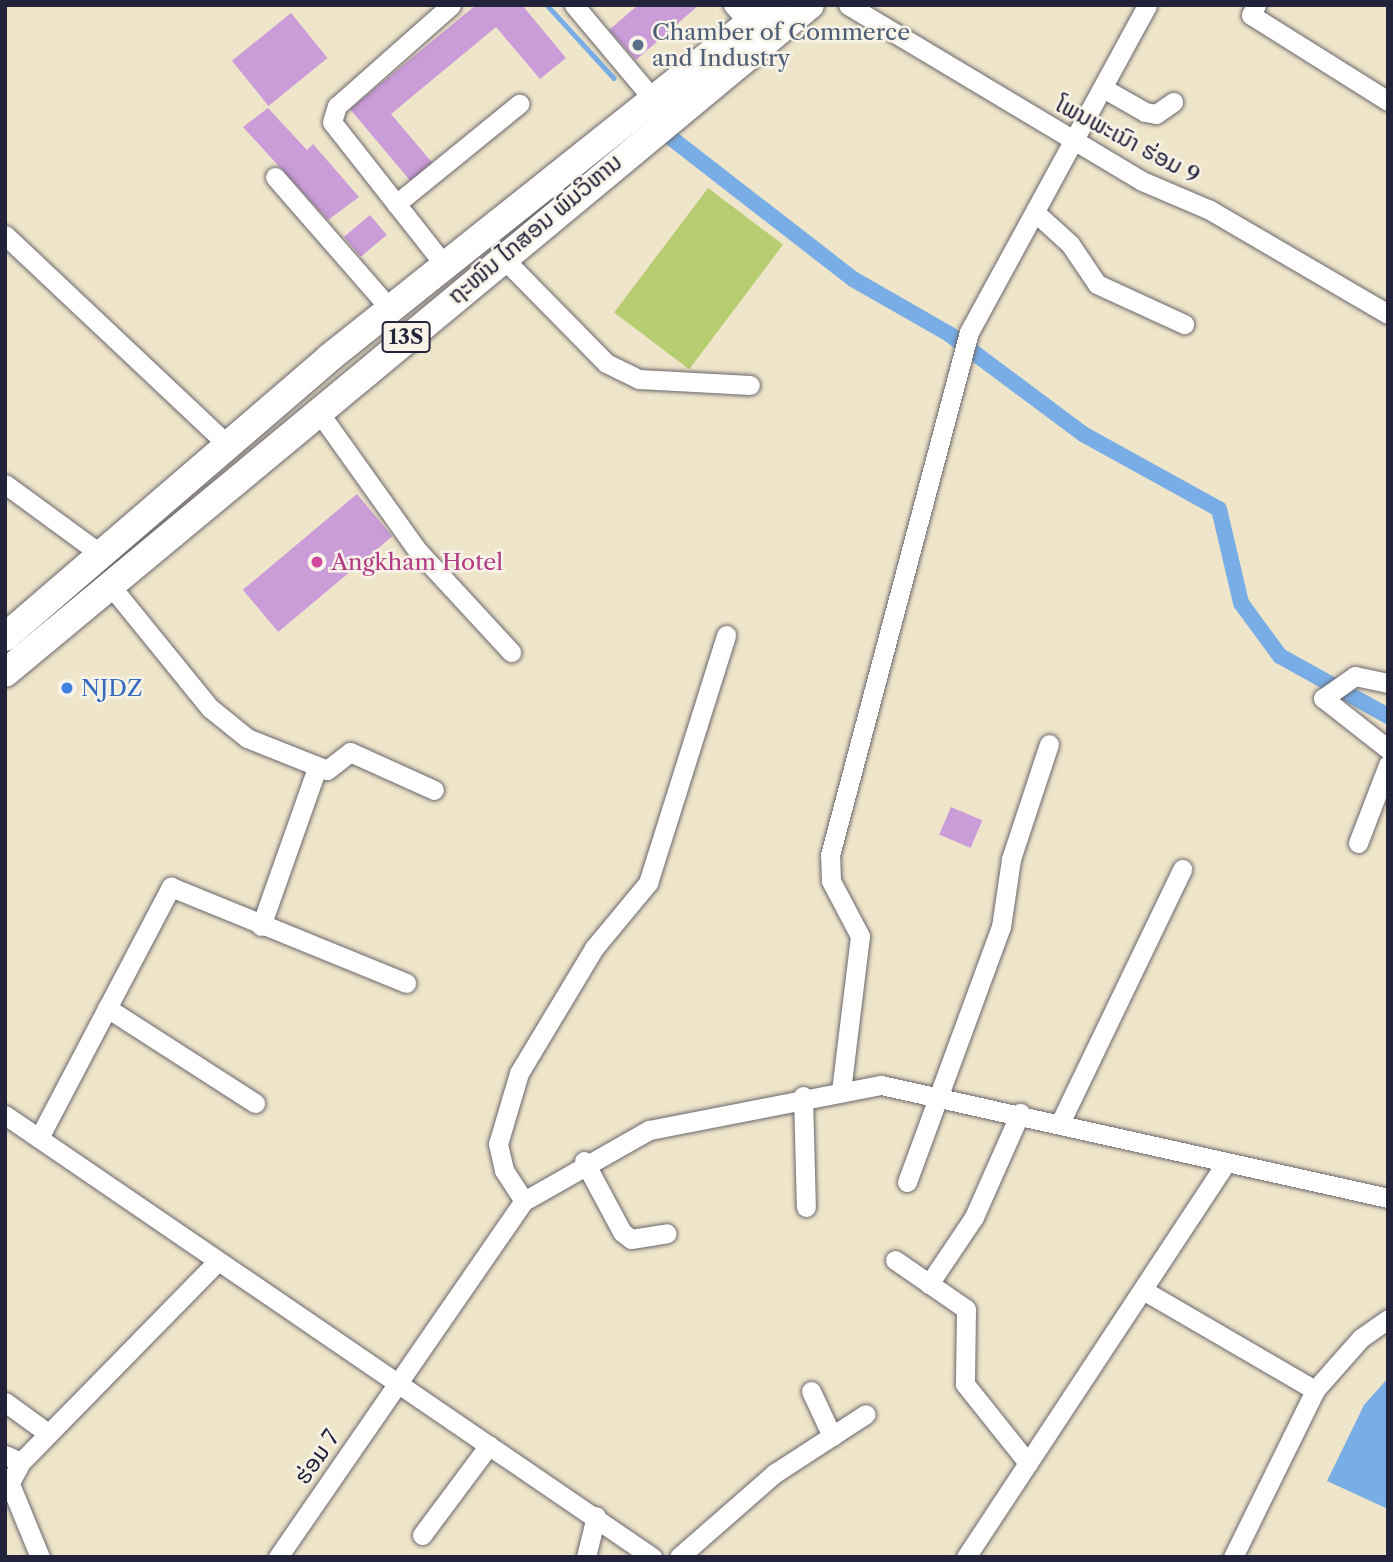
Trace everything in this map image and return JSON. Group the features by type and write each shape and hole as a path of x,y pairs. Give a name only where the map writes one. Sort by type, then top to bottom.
{"highway":[{"name":"ຖະໜົນ ໄກສອນ ພົມວິຫານ","path":"5,637 98,552 329,358 392,311 652,98 741,14 772,5"},
{"name":"ຖະໜົນ ໄກສອນ ພົມວິຫານ","path":"5,673 502,257 810,5"},
{"path":"329,358 351,383"}],"street":[{"path":"446,267 332,122 337,106 451,5"},
{"path":"574,5 652,98"},
{"name":"ໂພນພະເນົາ ຮ່ອມ 9","path":"848,5 1075,142 1210,210 1388,314"},
{"path":"841,1091 860,936 828,869 969,332 1037,214 1147,5"},
{"path":"1256,5 1251,15 1388,101"},
{"path":"1103,88 1145,112 1156,114 1173,102"},
{"path":"396,204 519,104"},
{"path":"275,177 392,311"},
{"path":"1037,214 1070,244 1097,284 1184,324"},
{"path":"5,235 228,445"},
{"path":"502,257 606,363 639,379 750,385"},
{"path":"318,411 417,550 511,652"},
{"path":"5,484 98,552"},
{"path":"110,585 233,729 317,768 330,769 350,752 435,790"},
{"path":"726,635 648,883 594,948 519,1073 498,1144 504,1170 524,1201 584,1161 649,1130 803,1096 881,1086 1020,1113 1226,1163 1388,1198"},
{"path":"1388,683 1356,676 1325,691 1326,705 1388,749"},
{"path":"907,1182 1001,926 1011,859 1049,744"},
{"path":"1358,843 1388,765"},
{"path":"261,926 317,768"},
{"path":"1060,1123 1182,869"},
{"path":"39,1138 171,887 406,983"},
{"path":"107,1008 256,1103"},
{"path":"803,1096 806,1207"},
{"path":"929,1284 974,1217 1020,1113"},
{"path":"5,1115 397,1385 596,1516 652,1557"},
{"path":"584,1161 622,1232 631,1238 667,1233"},
{"path":"966,1557 1226,1163"},
{"name":"ຮ່ອມ 7","path":"278,1557 524,1201"},
{"path":"895,1260 966,1309 965,1384 1028,1463"},
{"path":"40,1557 8,1488 13,1459 49,1434 218,1261"},
{"path":"1143,1290 1315,1390"},
{"path":"1233,1557 1315,1390 1361,1338 1388,1320"},
{"path":"811,1391 832,1436"},
{"path":"5,1402 49,1434"},
{"path":"679,1557 775,1473 866,1414"},
{"path":"422,1535 489,1445"},
{"path":"586,1557 596,1516"}],"green space":[{"path":"708,188 783,245 689,369 614,313"}],"water":[{"path":"1388,1378 1388,1509 1327,1481 1364,1405"}],"building":[{"path":"476,5 522,5 566,58 540,79 496,27 391,114 435,166 413,184 350,109"},
{"name":"Chamber of Commerce and Industry","path":"638,5 699,5 636,60 609,30"},
{"path":"291,13 328,58 268,106 232,61"},
{"path":"268,108 307,150 313,144 359,197 328,220 243,127"},
{"path":"370,215 387,235 361,257 344,237"},
{"name":"Angkham Hotel","path":"357,494 392,536 278,632 243,590"},
{"path":"951,807 982,820 971,848 939,835"}],"waterway":[{"path":"547,5 614,78"},
{"path":"666,134 853,279 949,334 1083,434 1219,509 1241,603 1280,656 1388,716"}],"place":[{"name":"Chamber of Commerce and Industry","path":"638,45"},
{"name":"Angkham Hotel","path":"317,562"},
{"name":"NJDZ","path":"67,688"}]}
